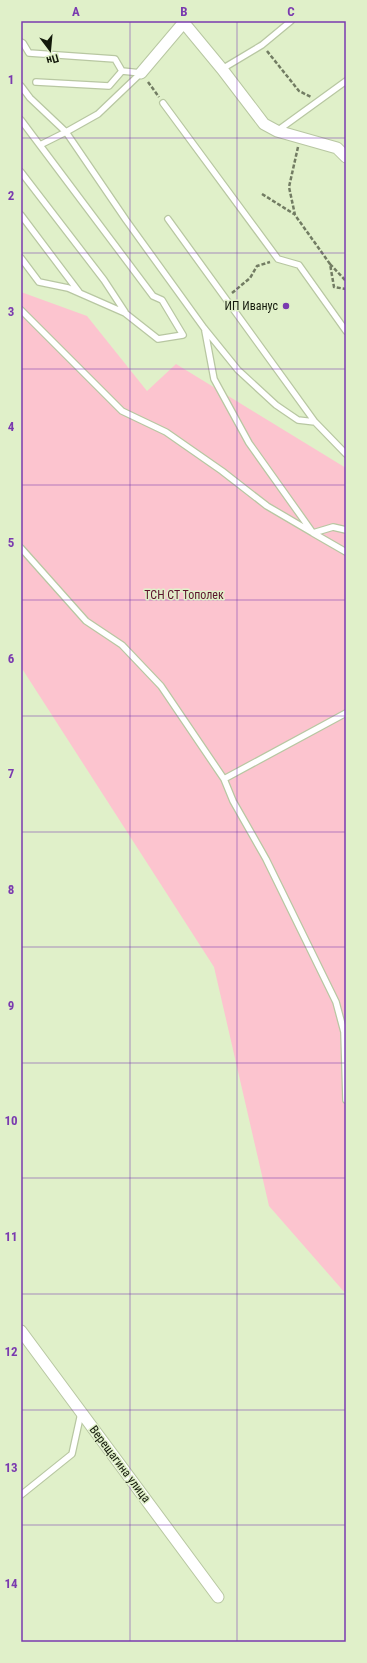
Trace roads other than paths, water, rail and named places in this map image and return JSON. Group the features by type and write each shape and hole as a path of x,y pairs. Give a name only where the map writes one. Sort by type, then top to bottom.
{"street":[{"path":"140,73 185,22 264,124 277,131 337,148 346,156"},
{"name":"Верещагина улица","path":"21,1331 218,1597"}],"lane":[{"path":"222,69 262,45 291,21"},
{"path":"21,42 23,42 29,52 115,59 122,72"},
{"path":"36,82 108,86 122,72 140,73"},
{"path":"40,145 98,114 140,73"},
{"path":"277,131 346,81"},
{"path":"21,86 66,132 126,220 204,328 238,370 276,405 298,420 315,422"},
{"path":"163,102 278,259 299,265 346,331"},
{"path":"21,120 152,296 162,300 183,336 158,339 125,313 68,288 39,282 21,258"},
{"path":"21,172 104,280 125,313"},
{"path":"21,215 80,293"},
{"path":"168,219 315,422 346,454"},
{"path":"21,310 122,411 166,432 222,471 267,506 346,552"},
{"path":"204,328 214,379 249,443 314,533"},
{"path":"314,533 333,526 346,530"},
{"path":"21,548 86,621 122,645 161,686 224,779 233,801 266,858 336,1002 344,1032 346,1100"},
{"path":"224,779 346,713"},
{"path":"21,1496 72,1454 81,1412"}],"place":[{"name":"ИП Иванус","path":"286,306"}],"park label":[{"name":"ТСН СТ Тополек","path":"184,595"}]}
